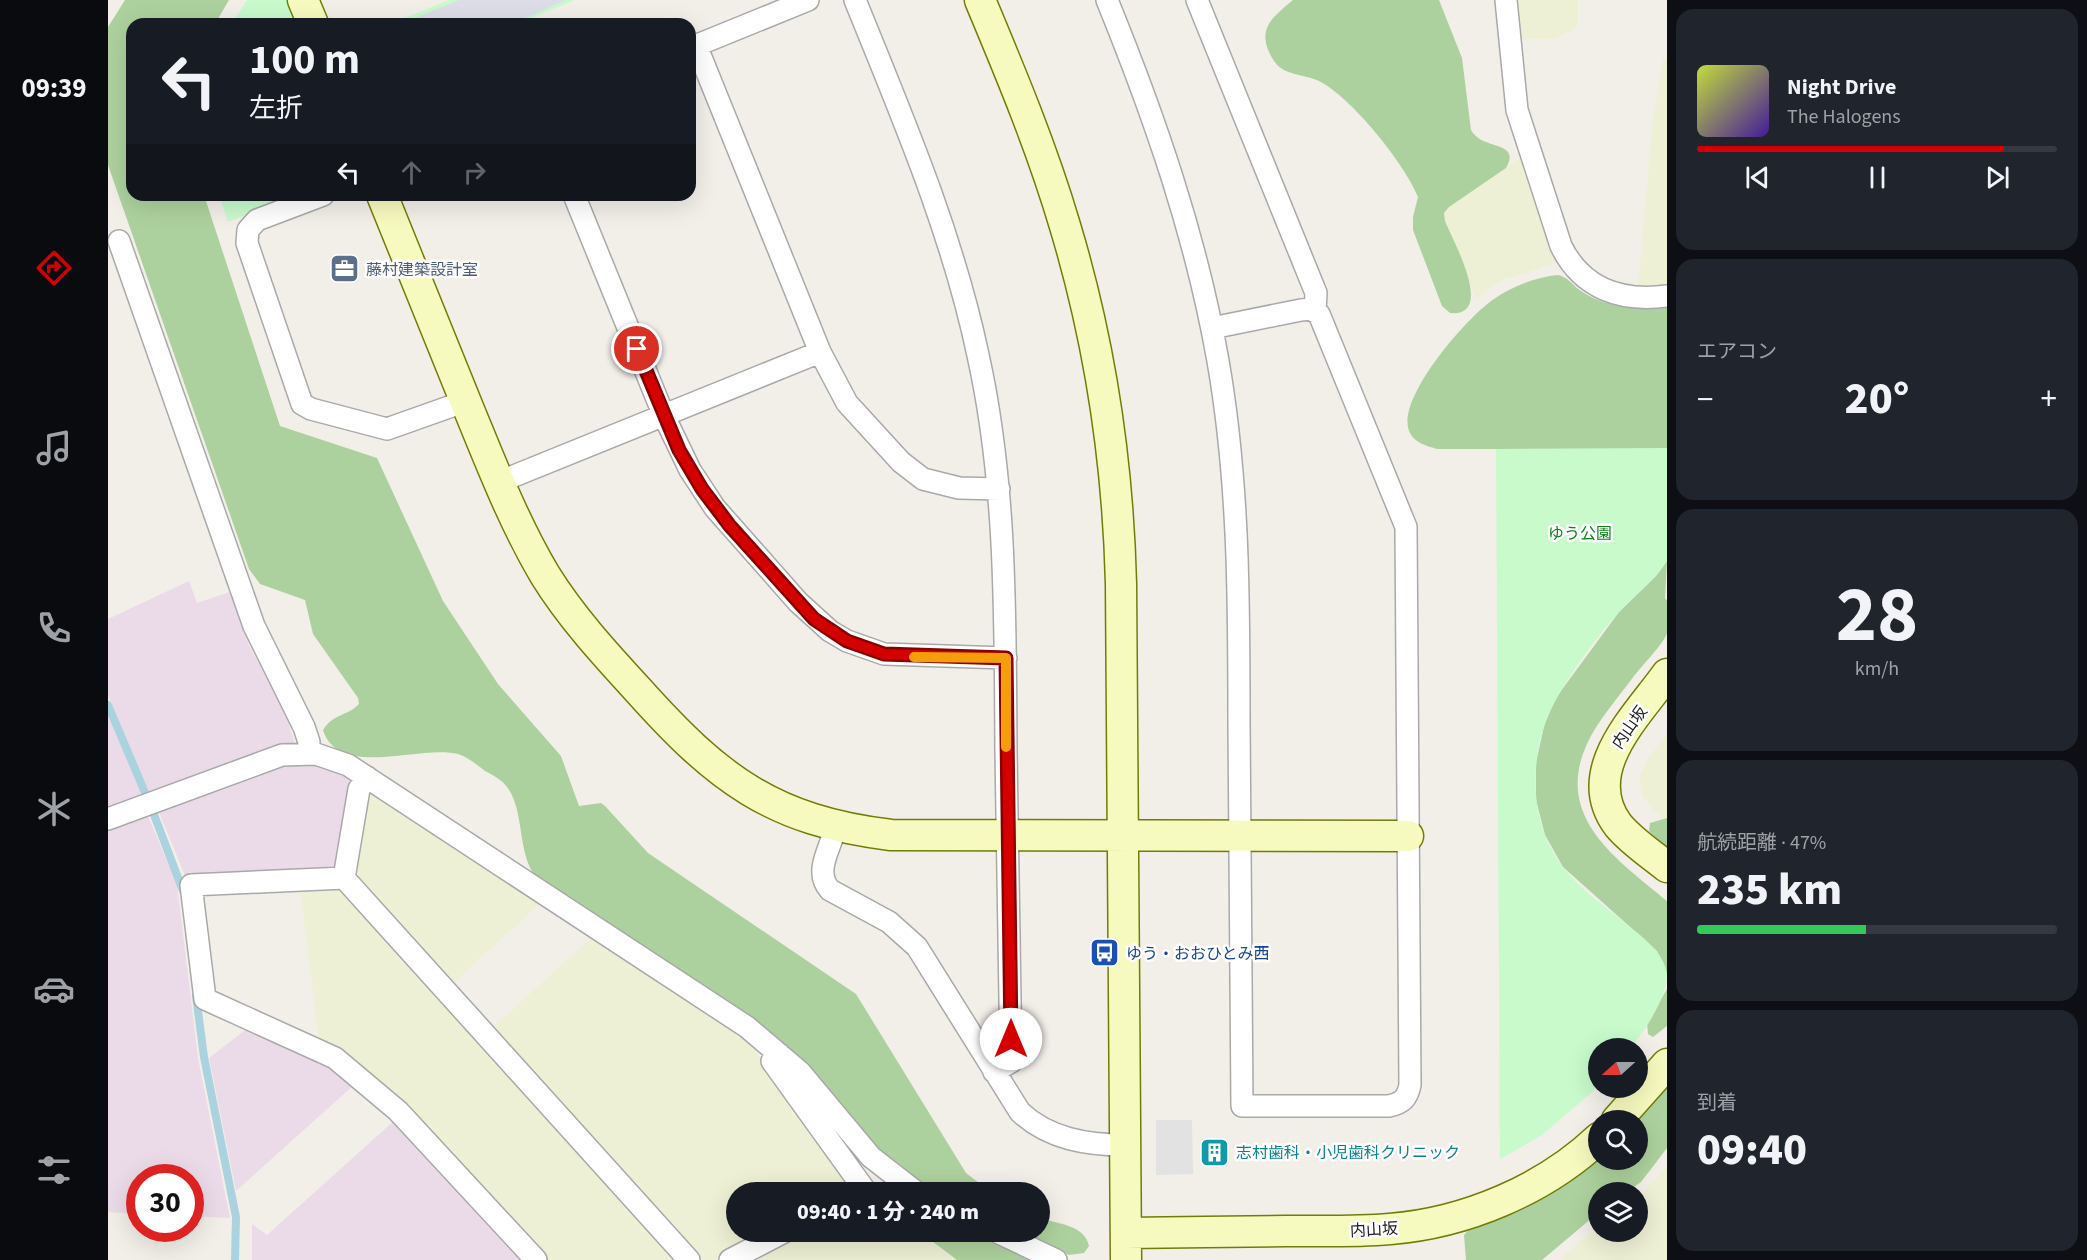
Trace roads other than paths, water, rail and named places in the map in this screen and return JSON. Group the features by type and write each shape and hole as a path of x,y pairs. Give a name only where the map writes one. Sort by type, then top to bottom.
{"street":[{"path":"303,0 310,18"},
{"path":"696,45 808,0"},
{"path":"855,0 916,152 953,258 985,388 999,489 1004,553 1011,1062 994,1072"},
{"path":"980,0 1025,109 1065,225 1092,331 1106,402 1120,548 1126,1246"},
{"path":"1107,0 1168,161 1193,243 1212,328 1227,426 1237,543 1242,1106 1389,1106 1400,1104 1408,1096 1410,1085 1406,527 1324,323 1315,312 1316,293 1197,0"},
{"path":"1506,0 1517,110 1561,246 1570,264 1587,281 1607,290 1630,296 1667,296"},
{"path":"696,53 820,352 848,403 907,469 940,486 999,489"},
{"path":"307,201 257,220 248,230 247,243 302,404 311,409 387,429 466,401"},
{"path":"384,201 499,482 532,552 561,599 595,643 694,750 753,794 785,810 836,826 891,835 1408,836"},
{"path":"576,201 664,416 690,470 715,508 798,602 830,631 847,641 884,654 1006,658"},
{"path":"119,241 254,626 304,727 309,741 308,754"},
{"path":"1212,328 1301,310 1315,312"},
{"path":"499,482 820,352"},
{"name":"内山坂","path":"1667,674 1610,755 1605,773 1605,791 1609,809 1618,825 1667,867"},
{"path":"108,819 266,759 282,755 308,754 333,758 367,777 747,1026 800,1072 871,1157 903,1182"},
{"path":"344,878 359,789 367,777"},
{"path":"836,826 822,865 821,874 824,883 830,890 889,922 917,947 1020,1112 1043,1129 1095,1145 1125,1144"},
{"path":"344,878 191,885 205,999 335,1058 398,1112 536,1260"},
{"path":"344,878 690,1260"},
{"path":"779,1054 772,1061 859,1182"},
{"path":"1626,1110 1667,1064"},
{"name":"内山坂","path":"1126,1246 1428,1224 1464,1214 1532,1186 1564,1166 1588,1147"},
{"path":"730,1260 765,1242"},
{"path":"1018,1242 1056,1260"}],"waterway":[{"path":"108,705 146,795"},
{"path":"153,812 183,891"},
{"path":"196,996 204,1057 236,1217 235,1260"}],"place":[{"name":"藤村建築設計室","path":"345,269"},
{"name":"ゆう・おおひとみ西","path":"1105,953"},
{"name":"志村歯科・小児歯科クリニック","path":"1215,1152"}],"park label":[{"name":"ゆう公園","path":"1580,533"}]}
